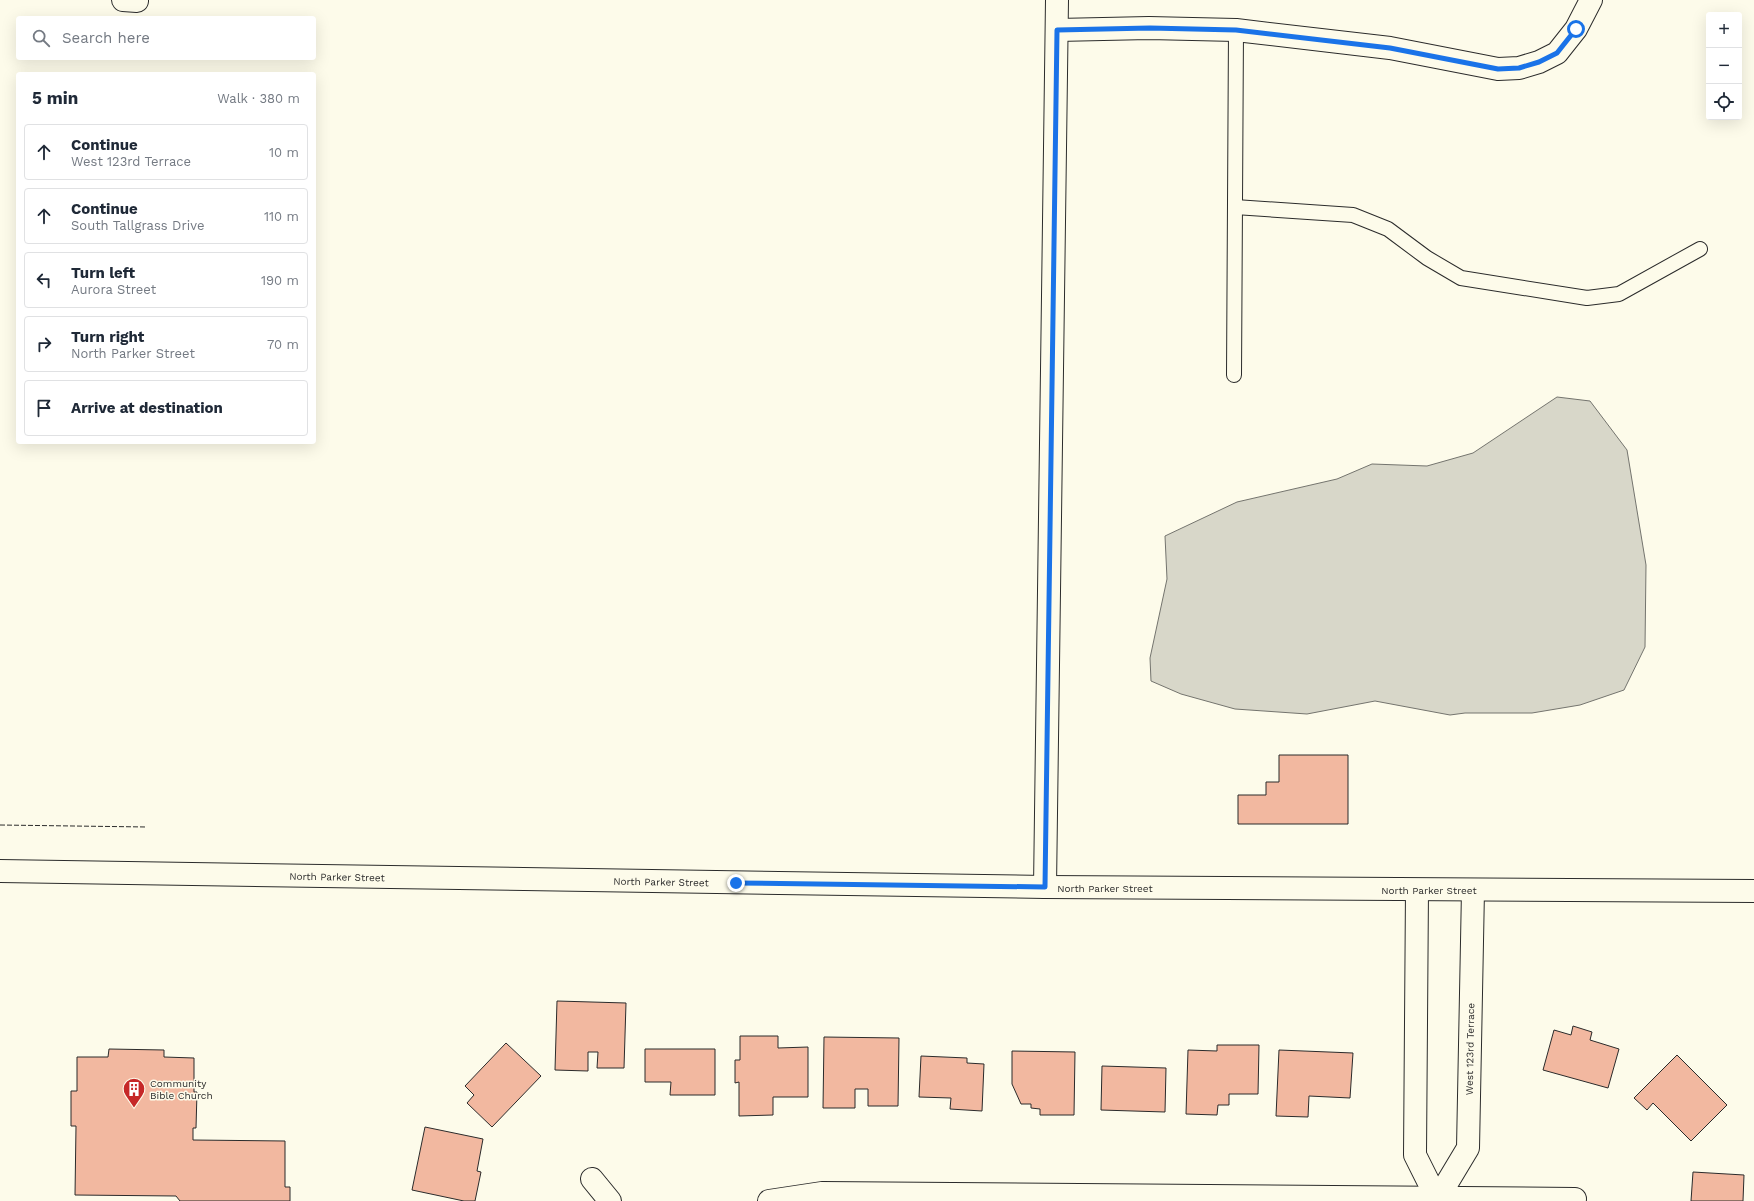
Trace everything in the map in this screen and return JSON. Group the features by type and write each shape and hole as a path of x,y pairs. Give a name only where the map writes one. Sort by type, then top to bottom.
{"street":[{"path":"1045,887 1058,0"},
{"path":"1057,30 1150,28 1236,30 1390,48 1498,69 1519,68 1539,62 1557,53 1576,29 1590,0"},
{"name":"North Parker Street","path":"0,871 427,879 1045,887 1754,891"},
{"path":"1416,890 1415,1155 1438,1200"},
{"name":"West 123rd Terrace","path":"1438,1200 1468,1148 1473,890"},
{"path":"592,1179 610,1201"},
{"path":"769,1201 822,1193 1438,1200 1575,1199"}],"lane":[{"path":"1234,374 1236,30"},
{"path":"1235,207 1353,215 1388,230 1427,258 1461,278 1588,298 1618,294 1700,249"}],"shaded area":[{"path":"1557,397 1590,401 1627,450 1646,565 1645,647 1624,690 1580,705 1532,713 1465,713 1450,715 1375,701 1307,714 1235,709 1181,694 1151,681 1150,658 1167,579 1165,536 1237,502 1337,479 1372,464 1427,466 1473,453"}],"building":[{"path":"1279,755 1348,755 1348,824 1238,824 1238,795 1266,795 1266,782 1279,782"},
{"path":"557,1001 626,1003 624,1068 597,1068 598,1052 588,1052 588,1071 555,1070"},
{"path":"1573,1026 1592,1032 1590,1040 1619,1049 1608,1088 1543,1070 1554,1030 1571,1035"},
{"path":"740,1036 778,1036 778,1048 808,1047 808,1097 773,1097 773,1115 739,1116 739,1082 735,1083 735,1060 740,1060"},
{"path":"824,1037 899,1038 898,1106 868,1106 868,1089 855,1089 855,1108 823,1108"},
{"path":"506,1043 541,1076 492,1127 467,1103 474,1095 465,1086"},
{"path":"1217,1045 1259,1045 1258,1094 1229,1094 1229,1105 1218,1105 1217,1115 1186,1114 1188,1050 1217,1051"},
{"name":"Community Bible Church","path":"109,1049 164,1050 164,1057 194,1058 194,1092 197,1092 196,1128 193,1128 193,1140 285,1141 285,1187 290,1187 290,1201 180,1201 176,1196 75,1195 76,1126 71,1126 71,1091 77,1091 77,1057 108,1057"},
{"path":"645,1049 715,1049 715,1095 670,1095 671,1082 645,1082"},
{"path":"1279,1050 1353,1053 1350,1098 1309,1096 1308,1117 1276,1116"},
{"path":"1012,1051 1075,1052 1074,1115 1040,1115 1040,1109 1031,1108 1031,1104 1021,1104 1012,1084"},
{"path":"1677,1055 1727,1105 1691,1141 1653,1103 1647,1110 1634,1098"},
{"path":"921,1056 967,1058 967,1063 984,1064 982,1111 950,1109 951,1098 919,1097"},
{"path":"1102,1066 1166,1068 1165,1112 1101,1110"},
{"path":"425,1127 483,1139 477,1171 481,1172 475,1201 464,1201 412,1190"},
{"path":"1693,1172 1744,1175 1743,1201 1691,1201"}],"fence":[{"path":"0,825 147,827"}],"place":[{"name":"Community Bible Church","path":"134,1108"}],"route":[{"path":"736,883 1045,887 1057,30 1150,28 1236,30 1390,48 1498,69 1519,68 1539,62 1557,53 1576,29"}]}
